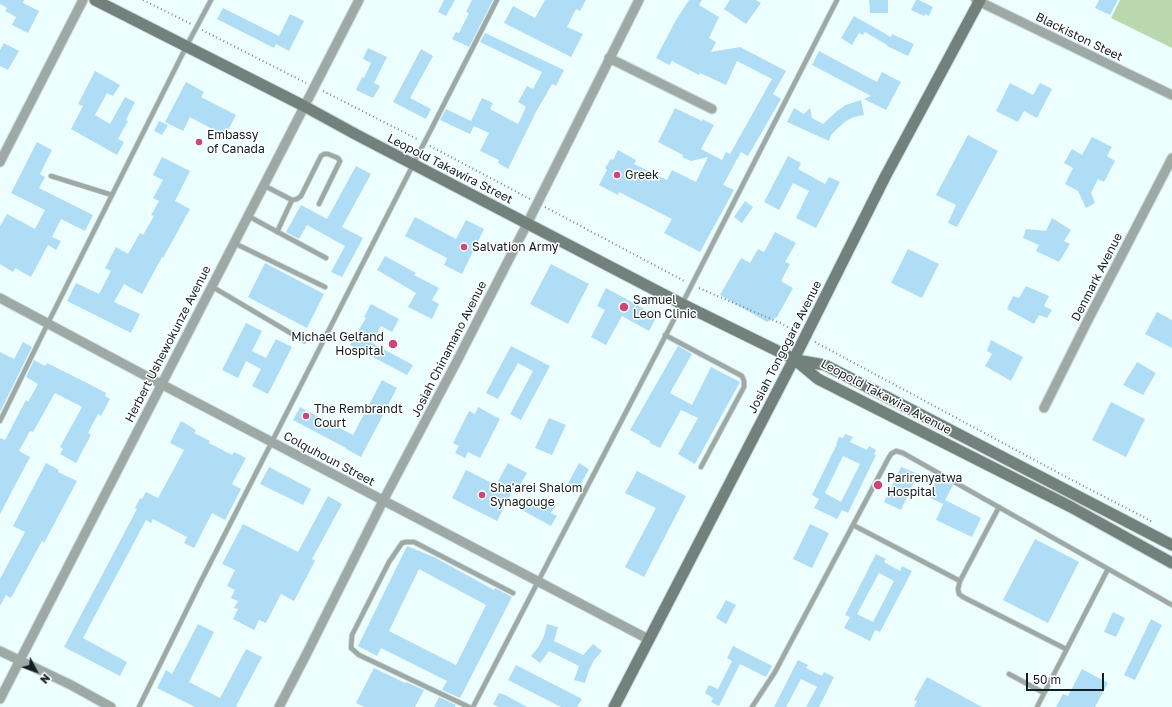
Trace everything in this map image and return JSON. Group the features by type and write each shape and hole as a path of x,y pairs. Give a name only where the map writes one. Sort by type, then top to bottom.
{"main road":[{"name":"Leopold Takawira Street","path":"95,0 304,106 682,304 794,359"},
{"name":"Josiah Tongogara Avenue","path":"614,707 794,359 885,178 978,1"},
{"name":"Leopold Takawira Avenue","path":"794,359 825,365 1172,545"},
{"name":"Leopold Takawira Avenue","path":"794,359 825,382 1071,507 1172,563"}],"street":[{"path":"0,162 83,0"},
{"name":"Herbert Ushewokunze Avenue","path":"0,699 359,0"},
{"name":"Josiah Chinamano Avenue","path":"279,707 383,501 527,224 639,0"},
{"name":"Blackiston Steet","path":"978,1 1172,95"},
{"path":"609,58 712,108"},
{"name":"Denmark Avenue","path":"1044,408 1172,158"},
{"name":"Colquhoun Street","path":"0,298 383,501 648,639"},
{"path":"0,651 71,685 110,707"}],"lane":[{"path":"0,421 196,27 211,0"},
{"path":"139,707 200,583 497,0"},
{"path":"473,707 682,304 837,0"},
{"path":"263,185 292,200 297,199 301,196 321,156 328,154 338,158 340,161 319,204"},
{"path":"50,176 112,195"},
{"path":"277,232 292,200"},
{"path":"248,216 326,258"},
{"path":"234,243 326,287"},
{"path":"211,286 304,341"},
{"path":"666,335 742,376 744,381 744,387 701,466"},
{"path":"752,707 775,672 888,458 891,454 896,452 903,453 1172,605"},
{"path":"999,507 960,580 958,589 959,594 1066,649"},
{"path":"853,525 960,580"},
{"path":"470,707 359,655 351,648 352,635 388,562 402,543 414,542 513,593"},
{"path":"1037,707 1108,569"},
{"path":"1009,674 1044,693"}],"path":[{"path":"143,0 424,143 678,278 780,323 1158,525"}],"green space":[{"path":"1120,0 1172,0 1172,48 1111,18"}],"building":[{"path":"0,0 24,0 23,3 39,11 28,33 12,25 16,17 5,11 7,8 0,4"},
{"path":"444,0 455,0 446,16 438,12"},
{"path":"472,0 493,0 469,47 452,39 456,32 459,33 469,13 466,12"},
{"path":"545,0 586,0 580,11 576,9 567,27 583,34 571,57 504,23 513,6 535,18"},
{"path":"689,0 702,0 699,5 719,17 709,38 716,42 711,52 740,47 786,71 773,94 781,99 748,156 741,152 723,185 734,190 700,252 664,233 672,219 619,192 618,195 599,185 607,170 605,168 611,159 613,160 618,150 636,160 634,164 667,180 672,170 696,182 708,157 691,161 682,157 683,155 658,142 675,108 714,125 701,149 722,160 726,152 730,154 772,79 737,61 726,85 700,73 699,75 672,61 669,65 656,58 676,20"},
{"path":"730,0 756,0 761,3 746,24 724,9"},
{"path":"869,0 888,0 888,13 870,13"},
{"path":"916,0 933,7 929,16 925,14 924,16 911,10"},
{"path":"1099,0 1118,0 1110,15 1095,8"},
{"path":"223,8 279,36 290,14 304,21 289,51 276,44 274,48 217,19"},
{"path":"854,16 891,37 892,34 914,44 908,56 887,46 865,32 863,35 859,33 852,45 841,38"},
{"path":"485,33 564,70 556,86 552,84 536,112 508,169 498,163 499,160 480,151 489,133 474,126 470,134 440,120 446,109 471,121 482,98 493,103 490,109 518,124 526,107 518,102 527,86 533,89 542,72 480,42"},
{"path":"4,43 19,51 8,70 0,66 0,50"},
{"path":"368,48 387,57 374,83 380,86 373,98 356,90 371,63 363,59"},
{"path":"421,49 433,56 410,98 431,109 426,119 393,102"},
{"path":"819,51 877,82 882,72 901,82 886,110 864,99 871,96 812,65"},
{"path":"95,71 120,85 113,96 107,93 95,115 110,124 125,97 135,102 126,120 128,121 118,139 124,142 117,155 71,129 83,106 78,104"},
{"path":"186,82 204,92 201,97 236,115 225,136 190,117 183,131 165,122"},
{"path":"1010,83 1033,95 1040,83 1052,89 1037,118 1024,111 1018,122 996,111"},
{"path":"861,100 864,115 854,117 846,121 831,135 829,141 787,122 794,108 804,114 810,108 812,118 823,124 846,105"},
{"path":"159,121 168,125 162,135 154,131"},
{"path":"968,135 998,151 957,227 948,223 956,205 936,195"},
{"path":"1092,137 1112,147 1107,156 1115,161 1104,182 1098,179 1091,193 1095,203 1086,208 1078,191 1065,184 1073,168 1064,163 1072,149 1082,155"},
{"path":"37,142 52,150 40,174 45,177 39,188 93,215 85,231 61,219 52,237 61,241 56,250 48,245 31,277 15,268 13,272 0,264 0,226 7,214 35,229 45,210 11,193"},
{"path":"788,156 801,163 798,169 825,184 829,177 840,182 816,228 796,218 809,191 793,183 779,210 764,202"},
{"path":"162,157 190,171 175,201 190,209 142,294 124,284 114,302 140,314 131,333 67,301 76,283 99,294 111,271 105,268 116,247 128,254 140,233 143,235 154,216 151,215 159,201 153,198 163,180 153,175"},
{"path":"356,166 371,174 342,227 363,238 342,277 331,272 345,246 307,225 299,239 286,232 301,205 327,219"},
{"path":"745,201 753,207 742,223 734,217"},
{"path":"415,217 456,239 466,220 484,229 462,274 444,265 447,258 405,236"},
{"path":"1052,218 1071,230 1064,241 1070,244 1059,262 1036,251 1039,245 1023,238 1026,229 1046,231"},
{"path":"775,232 796,243 785,262 790,264 781,281 793,288 777,317 767,322 720,295 741,258 750,263 758,249 764,252"},
{"path":"908,249 939,264 922,298 891,283"},
{"path":"385,256 416,273 414,275 439,288 432,300 439,304 432,319 408,307 416,293 377,270"},
{"path":"265,263 324,294 307,328 248,297"},
{"path":"551,264 589,284 568,324 530,304"},
{"path":"1026,286 1049,296 1044,306 1052,310 1047,318 1039,315 1034,324 1007,309 1013,296 1019,298"},
{"path":"606,288 657,316 649,331 622,316 606,345 591,337 605,310 597,306"},
{"path":"371,304 399,319 392,332 381,326 372,343 413,365 407,375 350,345 366,318 364,317"},
{"path":"1157,312 1172,320 1172,348 1145,334"},
{"path":"246,323 262,331 252,351 266,358 276,339 292,347 268,394 252,386 261,369 246,361 238,378 222,370"},
{"path":"991,340 1023,357 1011,381 985,366 992,354 987,351"},
{"path":"23,342 32,347 0,412 0,352 14,359"},
{"path":"511,346 550,366 521,420 510,414 533,371 518,363 498,399 486,393"},
{"path":"678,346 692,354 670,393 692,405 711,367 740,382 695,464 678,454 698,418 681,410 660,448 630,430"},
{"path":"34,360 45,366 47,363 91,385 106,393 105,396 110,399 101,416 98,414 88,433 91,435 76,463 60,454 63,449 60,447 82,407 55,393 33,432 30,431 19,451 30,457 0,514 0,438 5,440 26,400 28,402 38,384 26,377"},
{"path":"1137,362 1156,373 1143,395 1123,385"},
{"name":"The Rembrandt Court","path":"382,380 397,388 361,457 293,420 300,407 353,435"},
{"path":"1111,402 1145,419 1126,457 1092,440"},
{"path":"478,407 500,419 480,458 468,452 465,458 455,453 459,446 453,443 469,411 475,414"},
{"path":"549,418 566,425 552,455 535,448"},
{"path":"181,421 196,430 194,433 210,441 209,443 232,455 234,452 246,458 232,484 241,489 225,520 212,513 194,548 184,543 187,537 153,519 151,523 146,520 83,638 127,662 120,676 64,647 137,509 135,508 140,498 142,499 146,492 158,498 184,450 170,443"},
{"path":"845,434 853,437 850,442 867,450 869,446 876,450 874,454 876,455 848,513 842,510 837,519 814,508 819,499 812,495 839,437 843,438","holes":["843,456 860,464 841,502 825,493"]},
{"path":"46,463 59,470 58,472 77,481 44,543 42,541 11,598 6,595 0,606 0,579 25,532 13,526"},
{"name":"Sha'arei Shalom Synagouge","path":"508,463 527,473 520,485 517,483 497,521 452,498 466,470 496,485"},
{"path":"579,463 589,469 576,493 566,487"},
{"path":"269,467 311,489 303,505 260,484"},
{"path":"901,467 918,474 901,510 884,502"},
{"path":"637,471 686,496 644,577 625,567 656,508 625,493"},
{"path":"938,477 953,485 943,504 928,497"},
{"path":"328,496 342,504 312,559 315,561 294,601 281,594 266,623 259,620 254,630 233,619 238,609 234,608 238,601 231,598 235,590 227,586 235,570 222,564 243,524 298,552"},
{"path":"529,497 544,506 547,500 556,505 551,513 557,516 551,526 522,510"},
{"path":"945,500 981,518 972,537 936,520"},
{"path":"810,524 829,533 812,568 793,559"},
{"path":"1035,539 1079,562 1048,623 1003,600"},
{"path":"407,546 434,557 494,590 495,588 512,597 460,698 442,690 447,681 381,648 377,656 358,646","holes":["419,569 486,605 456,665 389,631"]},
{"path":"876,554 886,559 884,562 900,571 902,566 912,571 880,632 875,630 870,641 844,628 850,617 845,615","holes":["879,573 894,581 873,622 857,614"]},
{"path":"726,600 736,605 726,624 716,618"},
{"path":"1113,612 1125,618 1116,637 1104,632"},
{"path":"1151,619 1162,625 1135,680 1124,675"},
{"path":"198,624 214,632 189,682 220,698 246,649 262,657 236,706 238,707 195,707 157,688 166,670 172,674"},
{"path":"547,624 558,627 554,641 583,655 593,644 602,651 594,660 585,683 574,680 579,666 549,651 540,663 531,656 539,646 544,636"},
{"path":"733,646 772,666 766,677 740,664 719,706 711,702 713,698 705,693 709,685 718,689 732,661 727,658"},
{"path":"798,660 808,665 806,668 822,676 824,672 834,677 819,707 806,707 817,687 801,679 786,707 774,707"},
{"path":"516,665 582,699 577,707 561,707 508,680"},
{"path":"374,668 405,683 406,682 424,690 415,707 364,707 356,703"},
{"path":"1082,669 1108,683 1095,707 1056,707 1063,694 1068,696"},
{"path":"927,677 982,707 914,707 917,701 914,700"},
{"path":"499,693 527,707 498,707 493,704"},
{"path":"439,697 456,705 455,707 434,707"}],"place":[{"name":"Embassy of Canada","path":"199,142"},
{"name":"Greek","path":"617,175"},
{"name":"Salvation Army","path":"464,247"},
{"name":"Samuel Leon Clinic","path":"624,307"},
{"name":"Michael Gelfand Hospital","path":"393,344"},
{"name":"The Rembrandt Court","path":"306,416"},
{"name":"Parirenyatwa Hospital","path":"878,485"},
{"name":"Sha'arei Shalom Synagouge","path":"482,495"}]}
